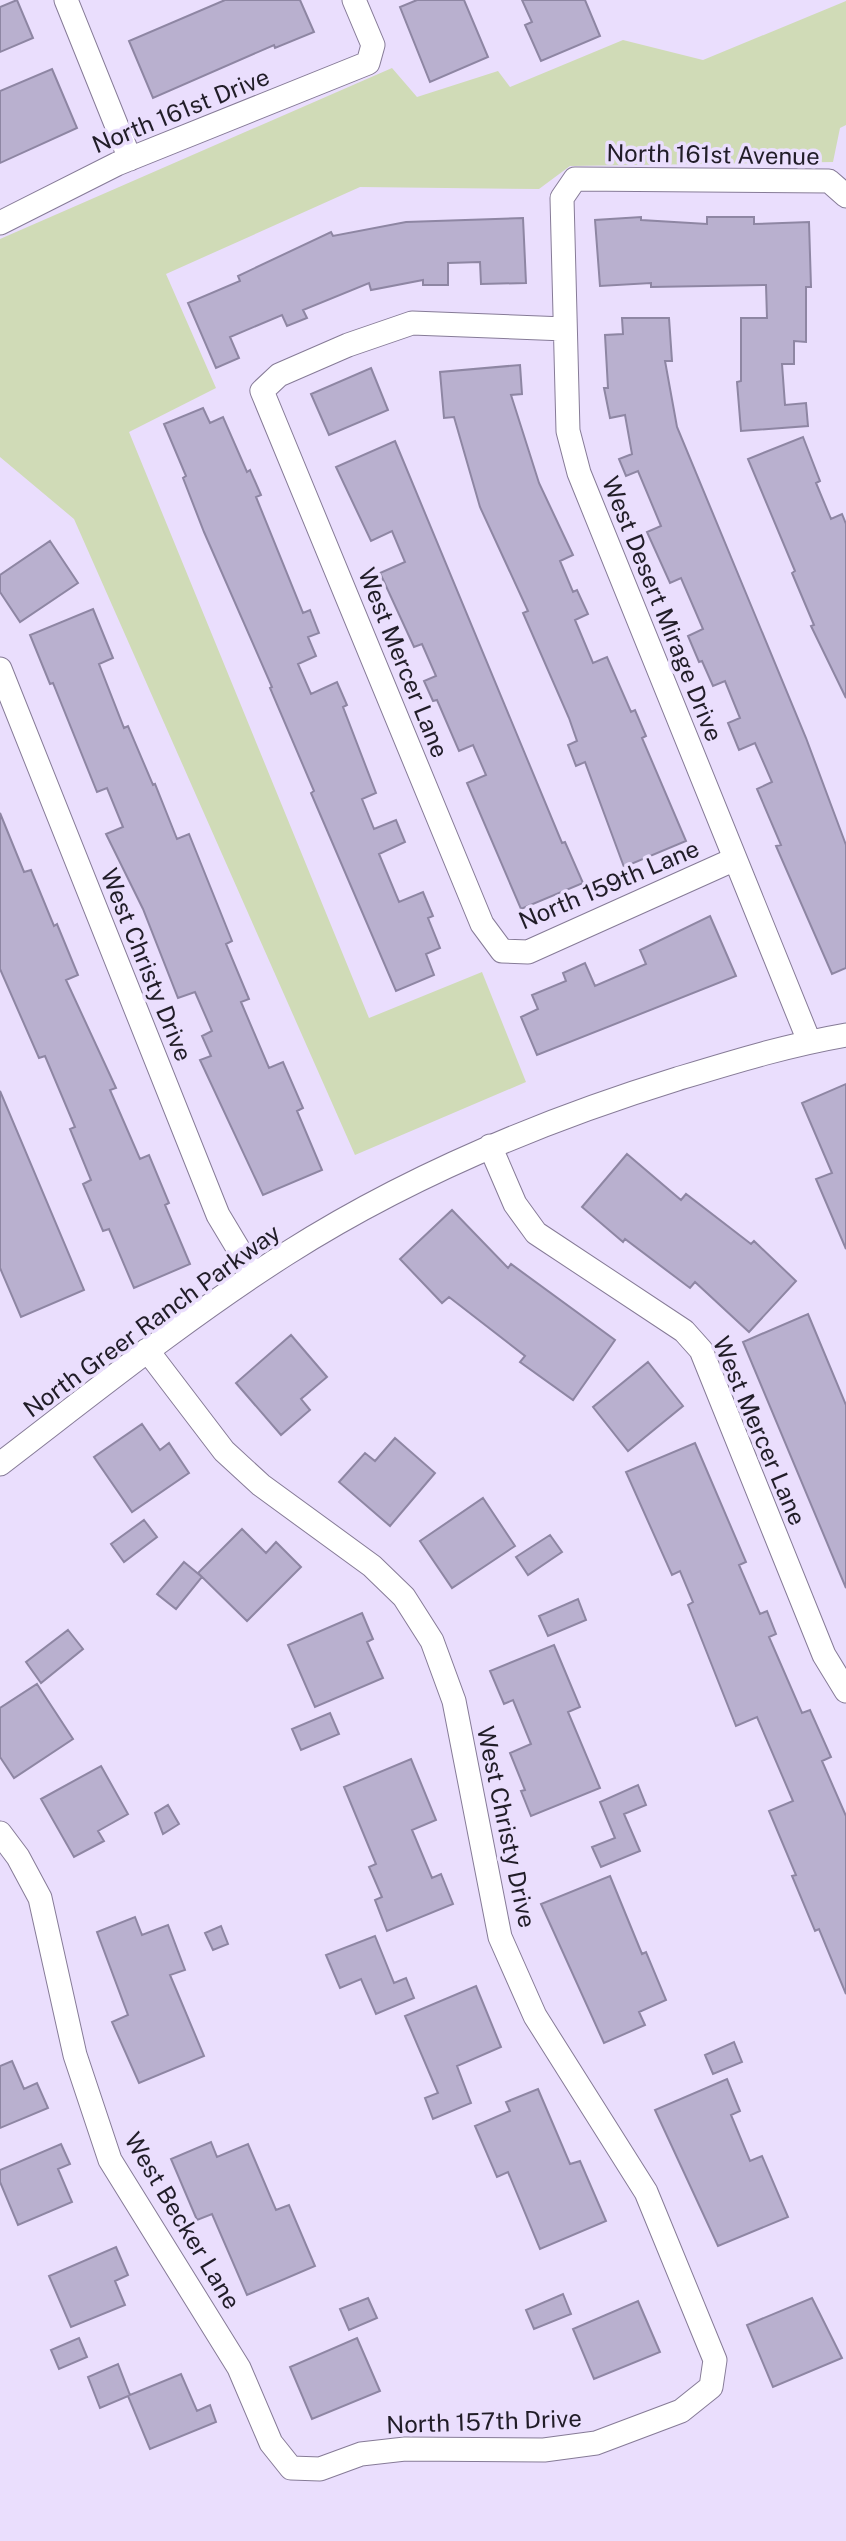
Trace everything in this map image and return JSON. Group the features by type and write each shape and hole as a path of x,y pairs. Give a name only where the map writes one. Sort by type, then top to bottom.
{"street":[{"path":"66,0 130,159"},
{"name":"North 161st Drive","path":"0,223 130,159 349,73 368,63 373,45 354,0"},
{"name":"North 161st Avenue","path":"575,179 829,181 846,196"},
{"name":"West Desert Mirage Drive","path":"575,179 562,198 568,431 579,473 809,1041"},
{"name":"West Mercer Lane","path":"502,951 482,924 262,391 279,374 348,345 412,323 565,329"},
{"name":"West Christy Drive","path":"0,669 218,1215 254,1275"},
{"name":"North 159th Lane","path":"502,951 528,952 735,859"},
{"name":"North Greer Ranch Parkway","path":"0,1464 147,1350 254,1275 344,1220 490,1146 580,1109 809,1041 846,1035"},
{"name":"West Mercer Lane","path":"490,1146 515,1204 536,1233 684,1331 701,1350 824,1655 846,1690"},
{"name":"West Christy Drive","path":"147,1350 224,1451 261,1485 372,1566 404,1597 432,1641 454,1701 500,1937 535,2016 646,2192 715,2360 711,2388"},
{"name":"West Becker Lane","path":"0,1833 18,1857 40,1898 75,2055 110,2160 239,2368 271,2443 291,2468"},
{"name":"North 157th Drive","path":"291,2468 320,2469 361,2454 405,2449 544,2450 596,2443 681,2411 711,2388"}],"green space":[{"path":"846,1 846,125 840,128 833,162 570,166 539,189 360,187 166,274 216,388 129,432 369,1018 482,972 526,1082 355,1155 74,519 0,457 0,239 392,68 417,97 498,71 510,87 623,40 703,60"}],"building":[{"path":"17,0 33,38 0,52 0,7"},
{"path":"225,0 300,0 314,32 275,48 274,45 153,98 129,41"},
{"path":"417,0 464,0 488,57 430,82 400,7"},
{"path":"522,0 585,0 600,36 541,61 525,25 532,22"},
{"path":"52,69 77,128 0,163 0,91"},
{"path":"641,217 641,220 707,224 707,217 754,217 754,224 809,222 811,287 806,287 806,342 794,341 794,364 782,364 785,405 806,403 808,426 741,431 737,382 741,381 741,318 767,318 766,285 651,287 651,283 600,286 595,220"},
{"path":"523,218 526,283 481,284 480,262 448,263 448,285 423,285 423,280 371,290 369,283 303,310 307,318 287,326 282,315 230,337 239,358 216,368 188,303 240,281 238,276 331,232 333,236 406,222"},
{"path":"622,318 669,318 672,361 665,361 677,427 806,738 846,845 846,968 832,974 776,846 781,845 757,789 772,782 755,743 739,750 728,723 740,718 725,681 713,686 702,661 699,662 688,636 703,629 681,578 670,583 647,532 661,526 638,471 626,476 619,459 632,454 625,415 610,418 604,388 608,388 605,335 623,334"},
{"path":"520,365 522,394 511,395 539,483 573,555 560,561 573,592 577,590 588,614 575,620 593,663 607,657 631,712 635,710 646,736 642,738 686,841 624,867 585,762 576,766 568,745 577,741 523,613 528,611 480,507 454,417 444,418 440,372"},
{"path":"371,368 388,410 329,435 311,394"},
{"path":"203,408 210,423 223,417 247,472 250,470 261,495 256,497 303,613 310,610 319,633 308,637 316,656 298,664 311,694 337,682 347,705 343,707 376,793 362,799 374,829 396,820 405,842 379,854 399,902 423,892 433,916 428,918 440,948 426,954 434,975 396,991 311,793 314,791 270,688 272,687 204,532 183,478 186,476 164,424"},
{"path":"803,437 820,481 816,483 831,519 842,514 846,524 846,698 811,626 814,625 792,573 795,571 748,459"},
{"path":"395,441 562,843 565,842 583,883 521,909 467,783 486,775 473,745 459,751 437,700 433,701 424,681 436,676 422,644 414,647 380,573 405,562 392,531 371,541 336,467"},
{"path":"50,541 78,583 20,622 0,592 0,575"},
{"path":"93,609 113,658 99,664 124,728 128,726 177,839 189,834 232,941 226,944 249,999 241,1002 269,1068 283,1062 303,1108 297,1111 322,1170 263,1195 200,1060 211,1056 202,1036 212,1031 195,992 178,998 143,909 106,834 123,827 107,788 97,792 53,683 50,684 30,635"},
{"path":"0,813 24,872 31,870 54,926 57,924 78,975 66,980 116,1088 110,1090 140,1159 149,1155 169,1203 165,1205 190,1264 134,1288 109,1229 103,1231 83,1184 91,1180 70,1129 75,1127 45,1056 39,1058 0,969"},
{"path":"710,916 736,976 537,1055 521,1017 538,1009 532,995 566,981 563,973 585,963 595,986 646,964 640,950"},
{"path":"846,1084 846,1249 816,1179 832,1173 802,1103"},
{"path":"0,1091 84,1290 21,1317 0,1268"},
{"path":"627,1154 681,1200 686,1194 751,1244 754,1241 796,1281 749,1332 695,1282 690,1288 625,1239 623,1242 582,1207"},
{"path":"452,1210 508,1268 511,1264 615,1340 573,1400 520,1362 525,1356 449,1297 442,1303 400,1259"},
{"path":"808,1314 846,1405 846,1588 743,1342"},
{"path":"291,1335 327,1377 301,1399 310,1410 281,1435 236,1383"},
{"path":"648,1362 683,1406 628,1451 593,1407"},
{"path":"142,1424 160,1450 169,1443 189,1473 132,1512 94,1457"},
{"path":"395,1438 435,1473 390,1526 339,1482 365,1453 375,1461"},
{"path":"695,1443 746,1562 739,1565 760,1614 767,1611 776,1634 769,1637 802,1713 810,1710 831,1757 822,1761 846,1816 846,1994 819,1929 815,1931 792,1876 796,1875 769,1811 793,1801 757,1717 736,1726 688,1605 693,1602 680,1571 672,1575 626,1472"},
{"path":"483,1498 515,1546 452,1588 420,1541"},
{"path":"144,1520 157,1537 124,1562 111,1544"},
{"path":"242,1529 266,1553 276,1542 301,1567 247,1621 198,1573"},
{"path":"550,1535 562,1552 528,1575 516,1557"},
{"path":"184,1562 202,1577 176,1609 157,1594"},
{"path":"578,1599 586,1620 548,1636 539,1616"},
{"path":"362,1613 373,1639 367,1642 383,1678 315,1707 288,1645"},
{"path":"68,1630 83,1649 41,1683 26,1662"},
{"path":"554,1645 580,1707 568,1712 600,1788 531,1816 521,1791 525,1790 510,1753 531,1744 513,1700 504,1704 490,1671"},
{"path":"37,1684 73,1739 14,1778 0,1757 0,1708"},
{"path":"330,1713 339,1734 301,1750 292,1729"},
{"path":"411,1759 436,1820 412,1830 432,1878 441,1874 453,1904 387,1931 375,1900 382,1897 369,1867 376,1864 344,1787"},
{"path":"101,1766 128,1814 98,1831 104,1841 74,1857 41,1799"},
{"path":"638,1785 646,1805 624,1814 640,1851 601,1867 592,1847 615,1838 600,1802"},
{"path":"168,1805 179,1824 163,1834 155,1813"},
{"path":"610,1876 642,1954 646,1952 666,2000 639,2012 645,2025 604,2043 541,1904"},
{"path":"135,1917 142,1935 168,1925 185,1970 170,1975 204,2056 139,2083 112,2022 128,2015 97,1932"},
{"path":"221,1926 228,1944 213,1950 205,1933"},
{"path":"375,1936 394,1983 406,1978 414,1998 376,2014 361,1979 340,1988 326,1955"},
{"path":"476,1986 501,2047 457,2066 471,2103 433,2119 425,2098 438,2093 405,2016"},
{"path":"734,2042 742,2062 713,2074 705,2055"},
{"path":"12,2061 24,2089 37,2083 48,2108 0,2128 0,2066"},
{"path":"727,2079 740,2111 731,2115 750,2161 762,2156 788,2217 718,2246 655,2110"},
{"path":"538,2089 570,2164 580,2161 606,2221 540,2249 508,2172 497,2177 475,2126 510,2111 506,2102"},
{"path":"211,2142 217,2157 248,2144 276,2210 289,2205 315,2266 247,2295 212,2214 197,2220 171,2159"},
{"path":"61,2144 70,2164 58,2169 72,2202 18,2225 0,2182 0,2170"},
{"path":"116,2247 128,2275 115,2281 125,2305 71,2327 49,2276"},
{"path":"563,2294 571,2314 534,2329 526,2310"},
{"path":"368,2298 377,2318 349,2330 340,2309"},
{"path":"812,2298 842,2358 773,2387 747,2325"},
{"path":"638,2301 660,2352 594,2379 573,2329"},
{"path":"79,2338 87,2357 59,2369 51,2350"},
{"path":"357,2338 380,2391 312,2419 290,2367"},
{"path":"118,2364 130,2395 181,2374 197,2411 210,2405 216,2422 150,2449 128,2396 100,2408 88,2377"}]}
